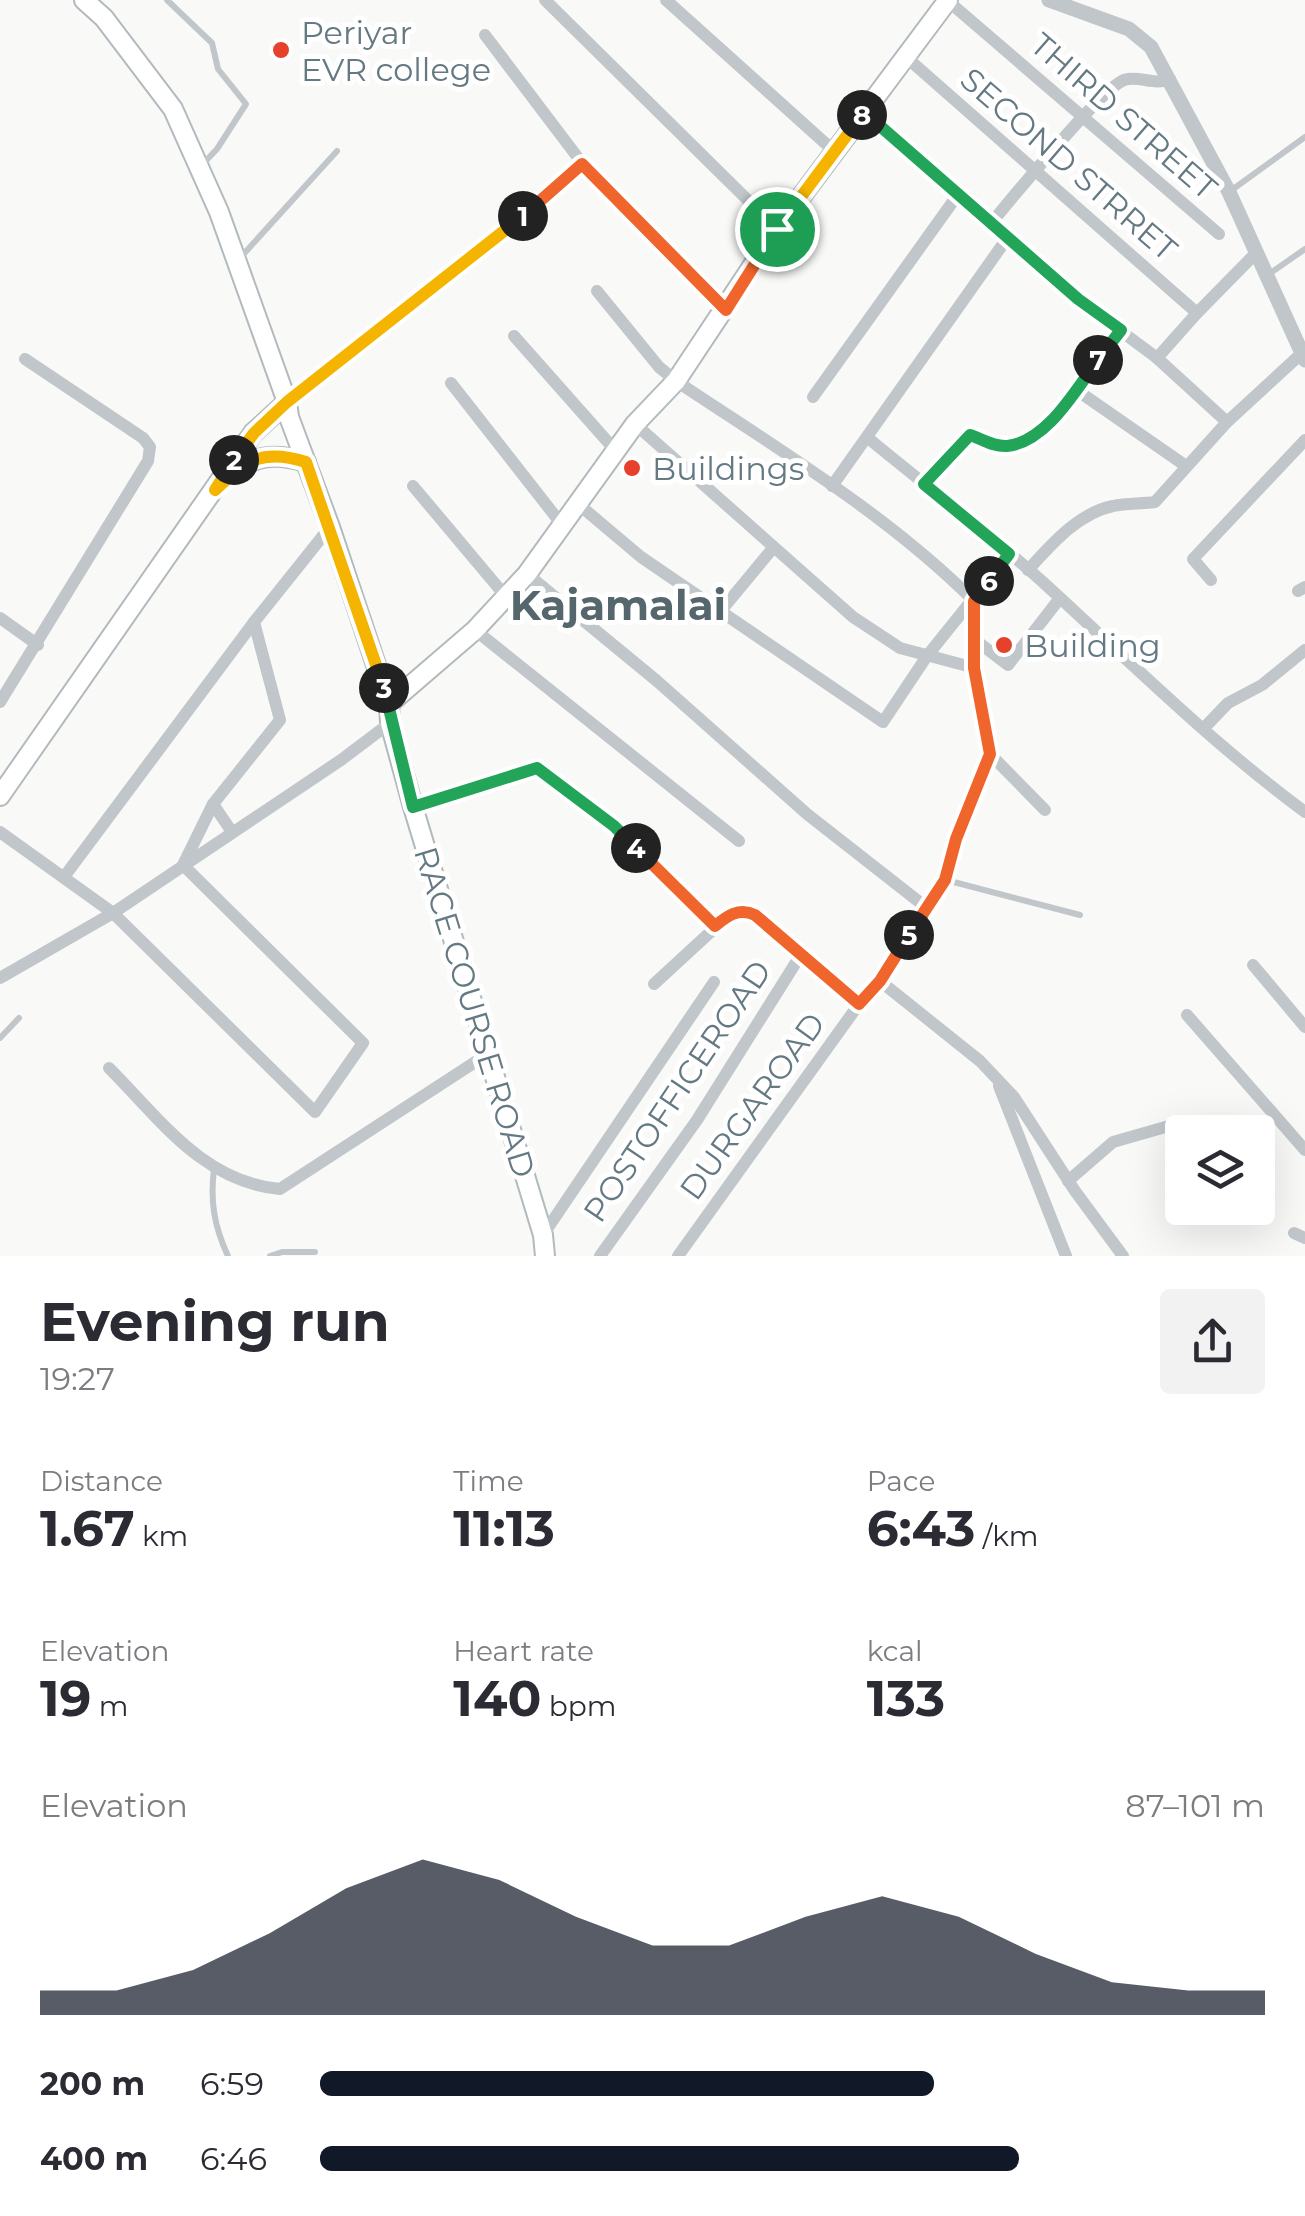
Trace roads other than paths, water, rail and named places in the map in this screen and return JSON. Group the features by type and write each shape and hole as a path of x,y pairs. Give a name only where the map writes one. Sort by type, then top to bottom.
{"main road":[{"name":"RACE COURSE ROAD","path":"84,0 104,18 174,110 236,262 330,527 390,713 413,807 543,1236 544,1256"},
{"path":"390,713 527,574 635,424 676,381 777,229 948,1"},
{"path":"0,796 254,433 287,402"},
{"path":"215,490 239,468 264,455 284,455 306,462"}],"street":[{"path":"545,0 777,229"},
{"path":"666,0 835,152"},
{"path":"1028,570 1078,522 1112,506 1154,502 1227,422 1303,356 1229,192 1151,47 1129,29 1050,0"},
{"name":"THIRD STREET","path":"948,1 1219,234"},
{"path":"485,36 582,164 726,310"},
{"name":"SECOND STRRET","path":"906,57 1197,312"},
{"path":"992,222 1083,117 1118,83 1128,79 1170,79"},
{"path":"864,112 1078,299 1157,358 1227,422"},
{"path":"287,402 488,244 582,164"},
{"path":"813,397 959,193"},
{"path":"832,486 1008,237"},
{"path":"1157,358 1256,253"},
{"path":"597,291 659,367 676,381 832,486 953,580 974,601 974,668 990,754 1046,810"},
{"path":"924,484 970,435 1005,446 1025,442 1076,390 1121,330"},
{"path":"514,336 615,450"},
{"path":"0,702 148,461 150,447 143,438 24,359"},
{"path":"450,383 562,526"},
{"path":"1076,390 1186,466"},
{"path":"635,424 853,617 900,648 974,668"},
{"path":"868,438 1028,570 1266,784 1305,812"},
{"path":"1211,580 1193,559 1305,440"},
{"path":"414,486 507,598"},
{"path":"577,503 641,557 883,722 927,656 1009,554"},
{"path":"64,877 254,622 330,527"},
{"path":"720,612 772,548"},
{"path":"527,574 657,680 807,814 926,908"},
{"path":"974,639 1008,665 1060,598"},
{"path":"0,618 38,645"},
{"path":"183,865 213,804 280,720 254,622"},
{"path":"475,630 738,840"},
{"path":"1204,728 1228,703 1262,684 1305,650"},
{"path":"0,978 113,912 232,832 390,713"},
{"name":"DURGAROAD","path":"678,1256 859,1004 880,981 945,880 956,839 990,754"},
{"path":"413,807 537,768 614,826 715,926"},
{"path":"213,804 232,832"},
{"path":"0,832 113,912 315,1112 363,1042 183,865"},
{"path":"654,984 730,914 747,911 859,1004"},
{"name":"POSTOFFICEROAD","path":"600,1256 697,1120 800,956"},
{"path":"1253,966 1305,1027"},
{"path":"880,981 980,1061 1014,1097 1122,1256"},
{"path":"543,1236 714,982"},
{"path":"1188,1015 1305,1150"},
{"path":"108,1068 187,1150 214,1168 260,1187 280,1189 486,1054"},
{"path":"996,1080 1066,1256"},
{"path":"1068,1181 1113,1142 1165,1127"}],"lane":[{"path":"167,0 212,42 218,69 246,104 217,150 200,168"},
{"path":"1229,192 1305,137"},
{"path":"236,262 336,151"},
{"path":"1266,276 1305,249"},
{"path":"945,880 1080,915"},
{"path":"0,1038 19,1018"},
{"path":"214,1168 214,1218 228,1256"},
{"path":"270,1256 314,1252"}],"place":[{"name":"Periyar EVR college","path":"281,50"},
{"name":"Buildings","path":"632,468"},
{"name":"Building","path":"1004,645"}],"district":[{"name":"Kajamalai","path":"618,605"}]}
